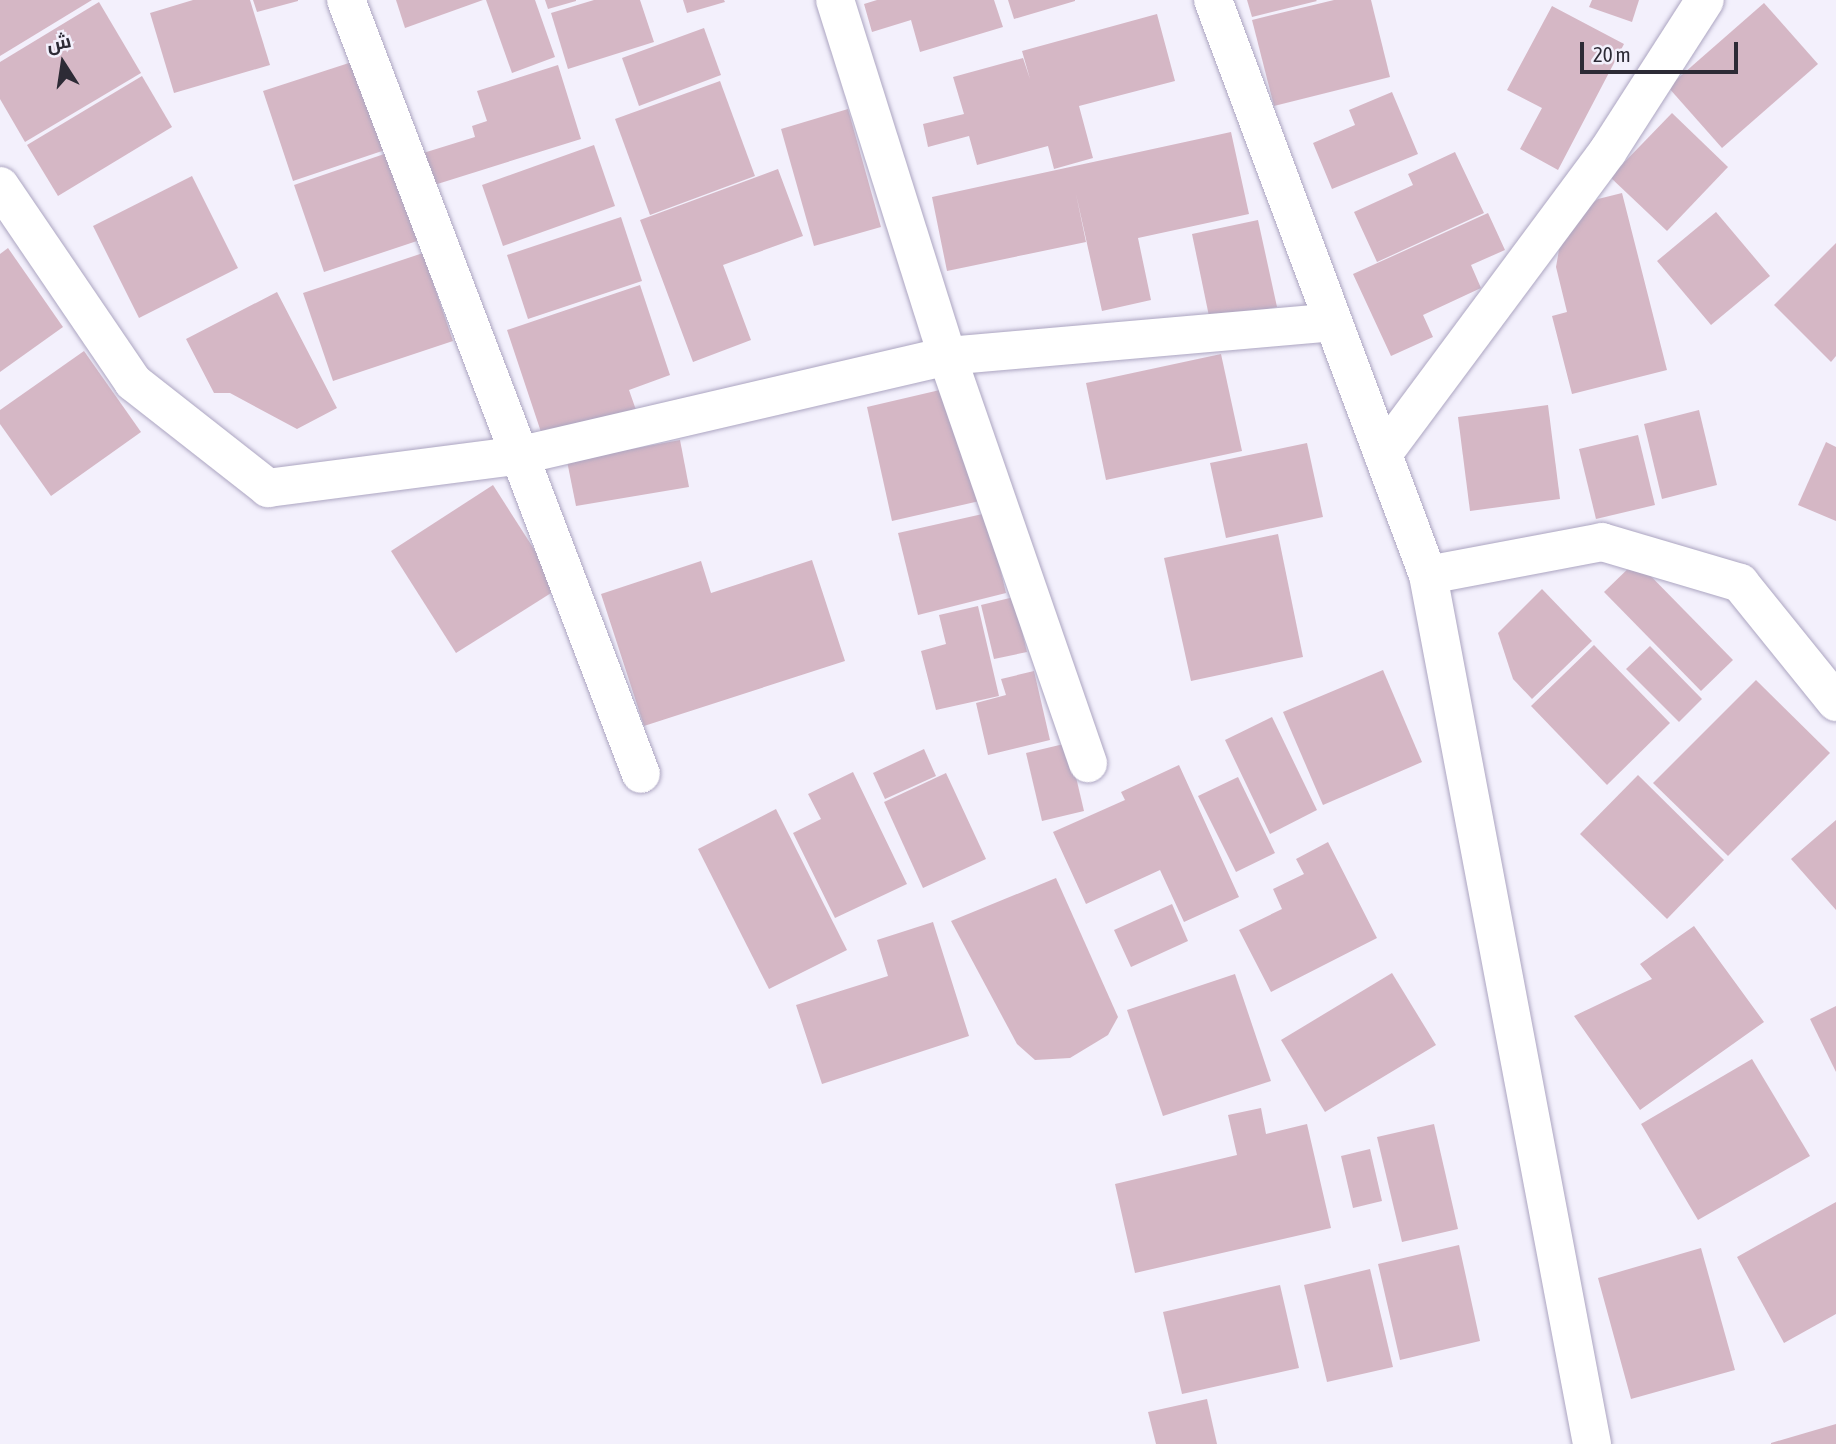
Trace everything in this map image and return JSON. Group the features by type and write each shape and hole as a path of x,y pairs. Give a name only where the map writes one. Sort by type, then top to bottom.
{"street":[{"path":"346,0 522,455 641,774"},
{"path":"835,0 947,356 1088,763"},
{"path":"1213,0 1428,575 1592,1444"},
{"path":"1383,454 1608,151 1706,0"},
{"path":"0,186 133,382 268,488 522,455 947,356 1333,322"},
{"path":"1428,575 1602,542 1740,583 1836,702"}],"building":[{"path":"0,0 92,0 0,56"},
{"path":"193,0 250,0 270,65 174,93 150,13"},
{"path":"253,0 298,0 298,1 257,12"},
{"path":"396,0 483,0 405,28"},
{"path":"486,0 535,0 555,57 512,73"},
{"path":"545,0 576,0 576,1 548,9"},
{"path":"594,0 640,0 654,42 568,69 551,13"},
{"path":"683,0 724,0 725,2 687,13"},
{"path":"877,0 994,0 1003,27 920,52 911,20 872,32 864,4"},
{"path":"1008,0 1075,0 1075,1 1014,19"},
{"path":"1247,0 1316,0 1317,1 1252,17"},
{"path":"1334,0 1371,0 1390,77 1274,106 1252,20"},
{"path":"1592,0 1639,0 1632,22 1589,7"},
{"path":"99,2 141,73 25,142 0,99 0,62"},
{"path":"1764,3 1818,64 1722,148 1668,87"},
{"path":"1552,6 1624,44 1558,170 1520,149 1542,108 1507,90"},
{"path":"1157,14 1175,81 1079,106 1093,158 1054,169 1048,146 977,165 969,136 928,147 923,124 964,114 953,77 1023,58 1030,79 1022,51"},
{"path":"704,28 721,75 639,106 622,58"},
{"path":"355,61 385,150 293,181 263,91"},
{"path":"558,65 581,139 431,186 420,154 475,137 472,126 487,121 477,91"},
{"path":"142,76 172,127 58,196 27,145"},
{"path":"720,81 755,176 650,215 615,119"},
{"path":"1392,92 1418,154 1332,189 1313,143 1355,125 1349,110"},
{"path":"848,109 881,227 814,246 781,129"},
{"path":"1672,113 1728,167 1667,231 1610,177"},
{"path":"1231,132 1249,214 1138,238 1151,300 1102,311 1076,194 1086,242 947,271 932,197"},
{"path":"594,145 615,206 503,246 482,185"},
{"path":"390,152 420,240 324,272 294,185"},
{"path":"1455,152 1484,213 1377,262 1354,212 1413,185 1408,174"},
{"path":"778,169 803,236 723,265 751,340 693,362 640,220"},
{"path":"192,176 238,268 139,318 93,226"},
{"path":"1622,193 1667,370 1572,394 1552,316 1567,312 1556,267 1560,244 1581,212 1598,199"},
{"path":"1716,212 1770,276 1711,325 1657,261"},
{"path":"1488,213 1505,250 1471,265 1481,288 1423,315 1433,337 1391,356 1353,274"},
{"path":"621,217 642,281 528,319 507,255"},
{"path":"1258,220 1277,307 1210,321 1192,234"},
{"path":"1836,243 1836,356 1831,362 1774,305"},
{"path":"8,248 63,327 0,372 0,254"},
{"path":"423,253 453,341 333,381 303,293"},
{"path":"640,285 670,375 629,390 636,410 542,435 507,330"},
{"path":"277,292 337,408 297,429 230,393 214,393 186,339"},
{"path":"84,351 141,432 51,496 0,424 0,410"},
{"path":"1221,354 1242,451 1106,480 1086,383"},
{"path":"957,386 984,500 892,521 867,407"},
{"path":"1548,405 1560,499 1470,511 1458,417"},
{"path":"1699,410 1717,485 1662,499 1644,424"},
{"path":"1638,435 1655,505 1596,519 1579,449"},
{"path":"680,440 689,487 576,506 567,461"},
{"path":"1826,442 1836,447 1836,521 1798,505"},
{"path":"1307,443 1323,517 1226,538 1210,463"},
{"path":"493,485 559,588 456,653 391,551"},
{"path":"987,513 1006,593 918,615 898,533"},
{"path":"1278,534 1303,657 1191,681 1164,558"},
{"path":"812,560 845,661 644,726 601,594 701,561 711,593"},
{"path":"1636,561 1733,660 1701,691 1604,592"},
{"path":"1542,589 1592,641 1532,699 1513,679 1498,633"},
{"path":"1014,597 1027,652 994,659 981,605"},
{"path":"978,606 999,696 936,710 921,651 946,644 939,615"},
{"path":"1594,645 1670,723 1607,785 1531,706"},
{"path":"1650,646 1702,699 1679,722 1626,669"},
{"path":"1383,670 1422,762 1323,805 1283,712"},
{"path":"1034,671 1050,740 988,755 976,703 1006,695 1001,679"},
{"path":"1756,680 1830,753 1728,856 1653,783"},
{"path":"1272,717 1317,810 1270,834 1225,740"},
{"path":"1068,743 1084,811 1042,821 1026,753"},
{"path":"924,749 936,776 885,799 873,773"},
{"path":"1179,765 1239,897 1184,922 1160,870 1086,904 1053,832 1125,800 1121,792"},
{"path":"853,772 907,884 835,918 793,833 821,819 808,794"},
{"path":"946,773 986,859 923,888 884,802"},
{"path":"1638,775 1724,860 1667,919 1580,834"},
{"path":"1238,777 1275,853 1236,872 1198,796"},
{"path":"776,809 847,950 769,989 698,849"},
{"path":"1836,820 1836,910 1791,859"},
{"path":"1328,842 1377,938 1271,992 1239,930 1282,909 1273,889 1304,874 1296,859"},
{"path":"1056,878 1118,1017 1108,1035 1070,1058 1035,1060 1017,1044 951,921"},
{"path":"1172,904 1188,941 1131,967 1114,930"},
{"path":"933,922 969,1036 822,1084 796,1005 888,976 877,940"},
{"path":"1694,926 1764,1022 1640,1110 1574,1016 1652,979 1640,964"},
{"path":"1392,973 1436,1045 1325,1112 1281,1040"},
{"path":"1235,974 1271,1081 1163,1116 1127,1010"},
{"path":"1836,1006 1836,1072 1810,1019"},
{"path":"1752,1059 1810,1156 1698,1220 1641,1124"},
{"path":"1261,1108 1266,1134 1307,1124 1331,1228 1135,1273 1115,1184 1237,1155 1228,1115"},
{"path":"1434,1124 1458,1229 1402,1242 1377,1137"},
{"path":"1370,1149 1382,1201 1353,1208 1341,1156"},
{"path":"1836,1202 1836,1314 1784,1343 1737,1257"},
{"path":"1459,1245 1480,1341 1400,1360 1378,1264"},
{"path":"1701,1248 1735,1370 1631,1399 1598,1278"},
{"path":"1370,1269 1393,1367 1327,1382 1304,1285"},
{"path":"1280,1285 1299,1368 1182,1394 1163,1312"},
{"path":"1207,1399 1217,1444 1156,1444 1148,1412"},
{"path":"1836,1424 1836,1444 1771,1444 1771,1443"}]}
